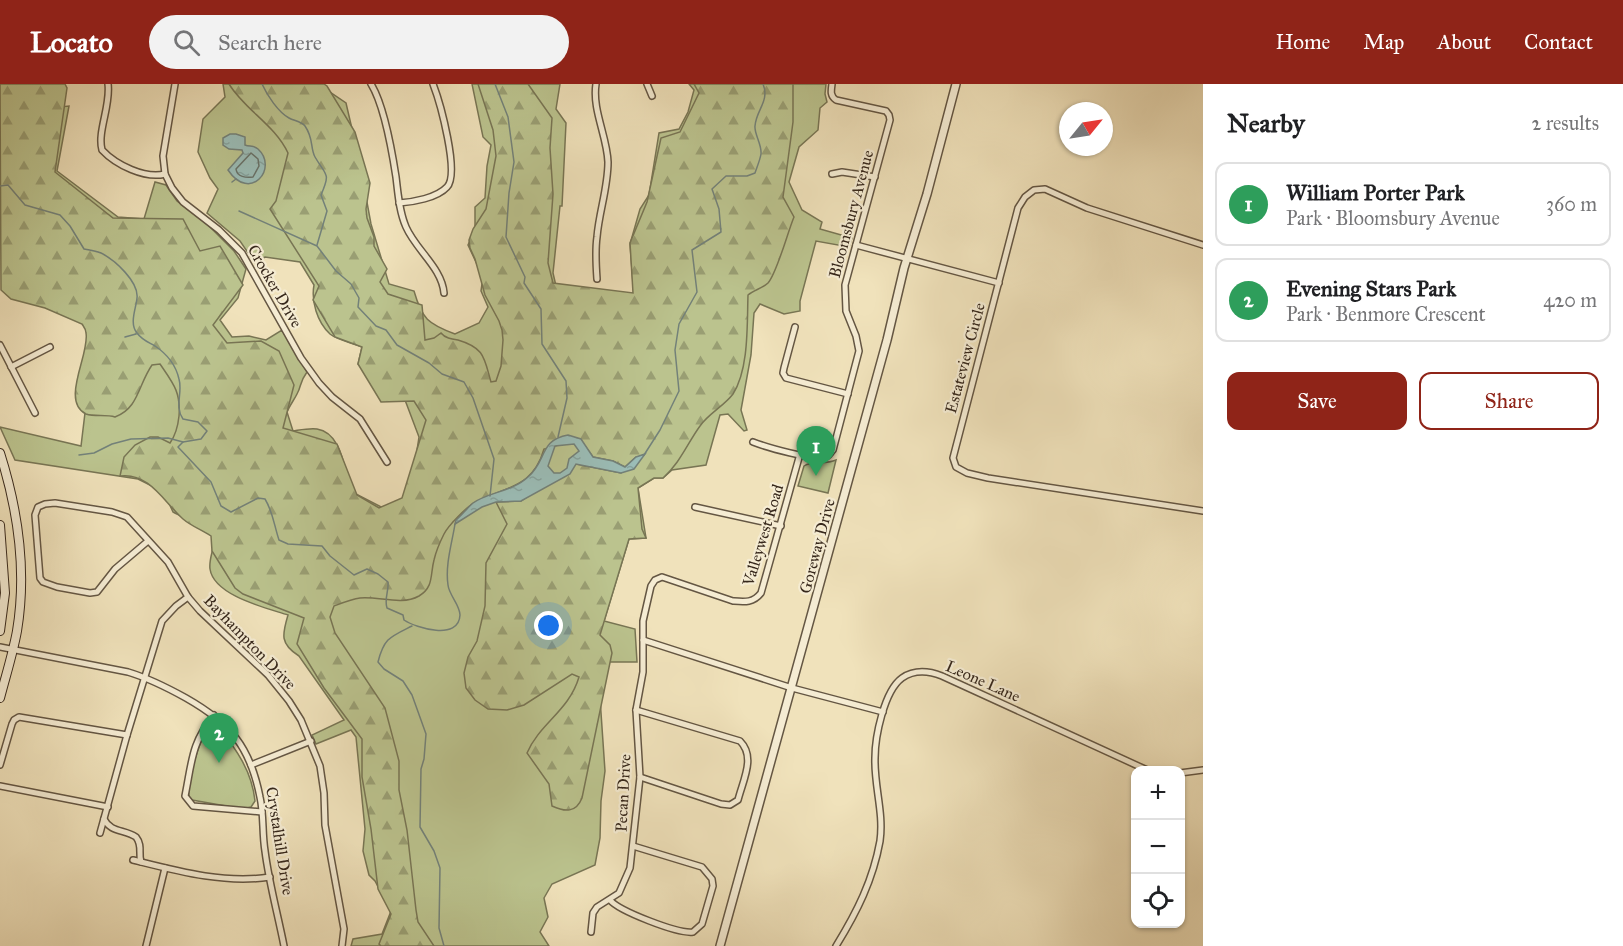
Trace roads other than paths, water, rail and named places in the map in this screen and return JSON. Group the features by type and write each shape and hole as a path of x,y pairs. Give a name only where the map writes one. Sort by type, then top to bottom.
{"main road":[{"path":"0,453 13,501 20,550 21,578 17,628 0,698"},
{"path":"0,525 5,593 0,631"}],"street":[{"path":"108,84 109,102 101,142 102,150 134,170 157,176 165,174 164,147 175,84"},
{"path":"370,84 380,104 405,225 419,249 439,274 444,293"},
{"path":"399,203 443,191 452,180 453,169 433,84"},
{"path":"596,84 595,102 607,147 608,180 597,236 597,279"},
{"path":"647,84 652,96"},
{"name":"Bloomsbury Avenue","path":"753,442 820,458 830,454 856,364 859,346 848,318 845,291 890,115 880,109 836,100 832,97 832,84"},
{"name":"Goreway Drive","path":"720,946 956,84"},
{"path":"832,174 842,172 875,177"},
{"name":"Crocker Drive","path":"165,174 175,193 183,202 219,230 242,253 301,358 332,397 360,419 387,462"},
{"name":"Estateview Circle","path":"1203,245 1087,207 1045,189 1034,190 1025,197 1018,208 954,447 953,458 956,467 967,473 990,479 1203,511"},
{"path":"856,245 999,283"},
{"path":"795,327 783,373 786,378 848,394"},
{"path":"0,345 35,413"},
{"path":"11,367 50,347"},
{"name":"Valleywest Road","path":"643,640 643,621 651,586 655,580 662,577 734,601 745,602 756,599 761,593 800,454"},
{"name":"Bayhampton Drive","path":"148,541 115,569 97,592 90,593 57,586 43,582 40,578 35,515 38,507 45,504 112,512 127,517 168,562 188,597 200,611 268,675 295,710 311,741 320,766 325,825 344,929 342,946"},
{"path":"695,507 781,526"},
{"path":"100,833 162,621 188,597"},
{"path":"643,640 792,688 883,712"},
{"name":"Pecan Drive","path":"591,932 593,913 597,907 619,893 626,882 630,868 640,777 636,710 643,672 643,640"},
{"name":"Crystalhill Drive","path":"0,647 145,677 214,715 229,728 237,737 251,765 259,790 265,851 284,946"},
{"name":"Leone Lane","path":"836,946 865,894 876,859 880,826 875,758 876,740 883,712 893,688 903,677 917,671 930,672 1136,766"},
{"path":"636,710 740,741 748,756 738,800 730,805 640,777"},
{"path":"214,715 197,739 185,796 193,806 262,812"},
{"path":"0,765 12,724 19,717 127,735"},
{"path":"251,765 311,741"},
{"path":"1185,772 1203,770"},
{"path":"0,786 108,807"},
{"path":"104,819 114,830 136,837 141,847 139,857 141,862"},
{"path":"610,900 620,909 686,933 693,932 702,924 713,886 707,871 702,867 633,846"},
{"path":"133,860 229,879 270,877"},
{"path":"146,946 165,868"}],"water":[{"path":"230,134 245,137 245,145 258,149 264,157 264,173 253,183 245,183 236,179 228,170 243,153 242,150 229,149 223,145 223,138"},
{"path":"568,435 581,439 593,457 613,461 625,467 636,457 645,454 634,469 621,473 576,464 570,474 521,501 496,502 482,507 455,524 456,520 479,499 522,482 534,471 552,441","holes":["574,444 579,451 569,459 567,468 560,473 554,473 548,466 555,446"]}],"waterway":[{"path":"262,84 281,112 305,126 310,135 314,154 326,174 326,182 321,195 327,211 317,245"},
{"path":"495,84 508,117 514,162 506,237 525,277 524,283 541,309 542,344 566,381 567,398 558,437"},
{"path":"644,455 660,430 679,391 675,350 679,324 697,292 692,250 721,232 719,209 712,189 726,176 747,176 755,173 759,161 761,150 755,126 764,101 763,84"},
{"path":"232,182 236,179"},
{"path":"0,186 8,185 25,205 60,215 70,226 84,249 101,253 125,272 137,292 133,320 137,333 163,353 178,374 179,409 183,419 198,422 207,431 201,439 183,442 168,438 131,439 112,444 94,453 79,455"},
{"path":"239,211 317,246 336,271 351,284 359,298 358,307 376,326 386,330 397,345 429,363 442,374 464,382 473,398 494,459 490,496"},
{"path":"125,337 136,334"},
{"path":"183,442 178,447 211,482 221,506 231,512 258,498 265,499 279,540 288,544 322,546 330,556 354,575 367,569 378,574 388,582 387,608 403,615 404,620 427,629 445,630 453,628 458,623 460,611 449,589 447,577 455,524"},
{"path":"412,626 389,639 378,662 384,669 403,681 412,695 426,734 421,769 420,827 434,851 440,868 439,928 444,946"}],"place":[{"name":"William Porter Park","path":"816,476"},
{"name":"Evening Stars Park","path":"219,763"}]}
